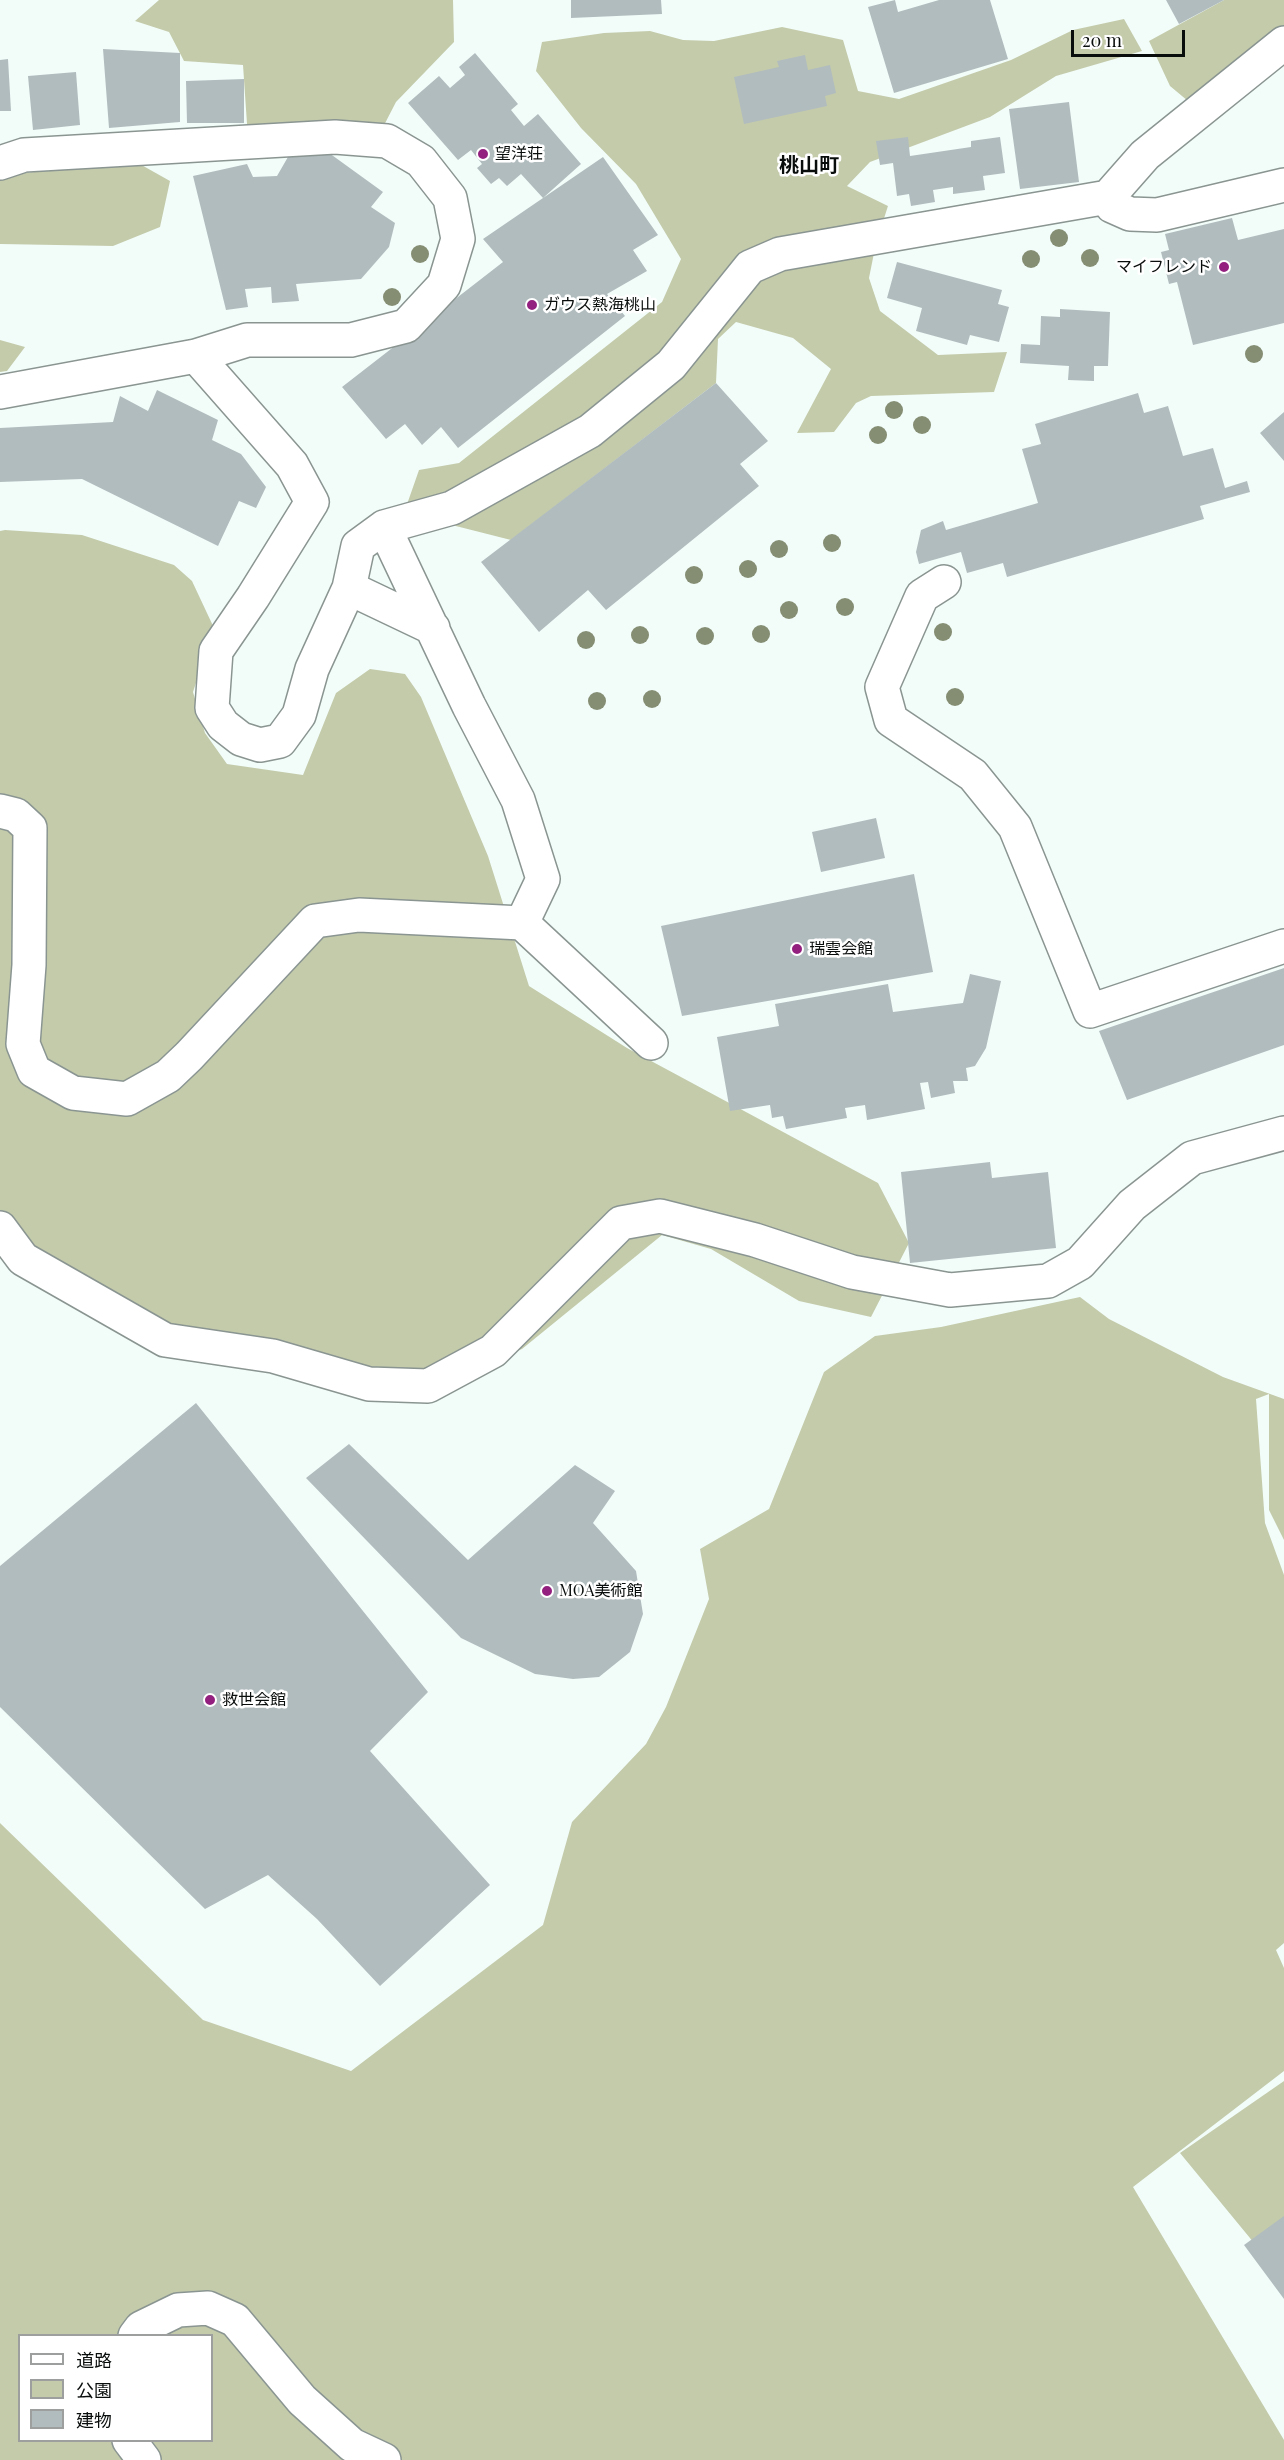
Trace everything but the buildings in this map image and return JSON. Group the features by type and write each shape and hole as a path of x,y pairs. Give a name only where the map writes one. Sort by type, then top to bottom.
{"street":[{"path":"196,356 292,465 312,502 253,597 216,651 212,708 223,725 241,739 260,745 280,741 299,715 312,669 349,588 358,546 384,527 452,508 590,431 671,365 750,267 780,254 1108,197 1145,155 1284,44"},
{"path":"0,163 24,156 48,154 335,137 387,141 421,161 450,198 458,239 444,285 406,326 351,340 247,340 196,356 0,392"},
{"path":"1108,197 1112,206 1130,214 1157,215 1284,185"},
{"path":"384,527 518,800 543,879 522,923"},
{"path":"944,582 922,596 882,687 891,720 973,775 1015,827 1090,1011 1284,946"},
{"path":"349,588 433,628"},
{"path":"0,811 16,814 30,828 29,965 22,1044 34,1071 73,1093 127,1099 168,1076 315,921 359,915 522,923 651,1043"},
{"path":"0,1228 23,1259 165,1340 273,1356 369,1384 428,1386 493,1352 621,1223 660,1216 755,1240 852,1272 950,1290 1048,1281 1080,1263 1132,1205 1192,1158 1284,1133"},
{"path":"136,2334 141,2328 178,2310 208,2308 235,2320 302,2400 352,2445 384,2460"},
{"path":"130,2442 144,2460"}],"green space":[{"path":"159,0 453,0 454,42 396,102 380,133 371,129 247,124 243,65 184,61 169,32 135,21"},
{"path":"1224,0 1284,0 1284,39 1200,111 1170,86 1149,41"},
{"path":"1124,19 1142,51 1056,76 990,117 870,162 847,186 888,206 876,243 869,278 880,311 938,355 1007,352 994,392 871,396 856,403 834,432 797,433 831,369 793,338 736,322 718,339 716,383 511,540 436,521 405,510 419,470 459,463 662,302 681,259 636,184 581,128 536,71 542,42 604,33 650,31 683,40 714,41 782,27 843,40 858,91 899,99 1011,60 1073,30"},
{"path":"138,163 170,181 160,227 113,246 0,244 0,175"},
{"path":"0,340 25,347 7,371 0,372"},
{"path":"0,531 82,535 174,565 192,581 214,628 193,692 205,733 227,764 303,775 336,693 370,669 405,674 421,697 488,856 529,986 627,1048 878,1183 909,1243 871,1317 799,1301 711,1249 662,1235 522,1349 428,1386 168,1335 67,1286 0,1221"},
{"path":"1080,1297 1109,1319 1223,1377 1284,1399 1284,1540 1269,1510 1269,1394 1256,1399 1265,1523 1284,1575 1284,1943 1276,1950 1284,1968 1284,2071 1133,2187 1284,2440 1284,2460 0,2460 0,1823 203,2020 351,2071 543,1925 572,1822 646,1744 666,1707 709,1599 700,1549 769,1509 824,1372 875,1336 941,1327"},
{"path":"1284,2081 1284,2229 1259,2249 1180,2153"}],"place":[{"name":"望洋荘","path":"483,154"},
{"name":"マイフレンド","path":"1224,267"},
{"name":"ガウス熱海桃山","path":"532,305"},
{"name":"瑞雲会館","path":"797,949"},
{"name":"MOA美術館","path":"547,1591"},
{"name":"救世会館","path":"210,1700"}],"district":[{"name":"桃山町","path":"809,166"}]}
